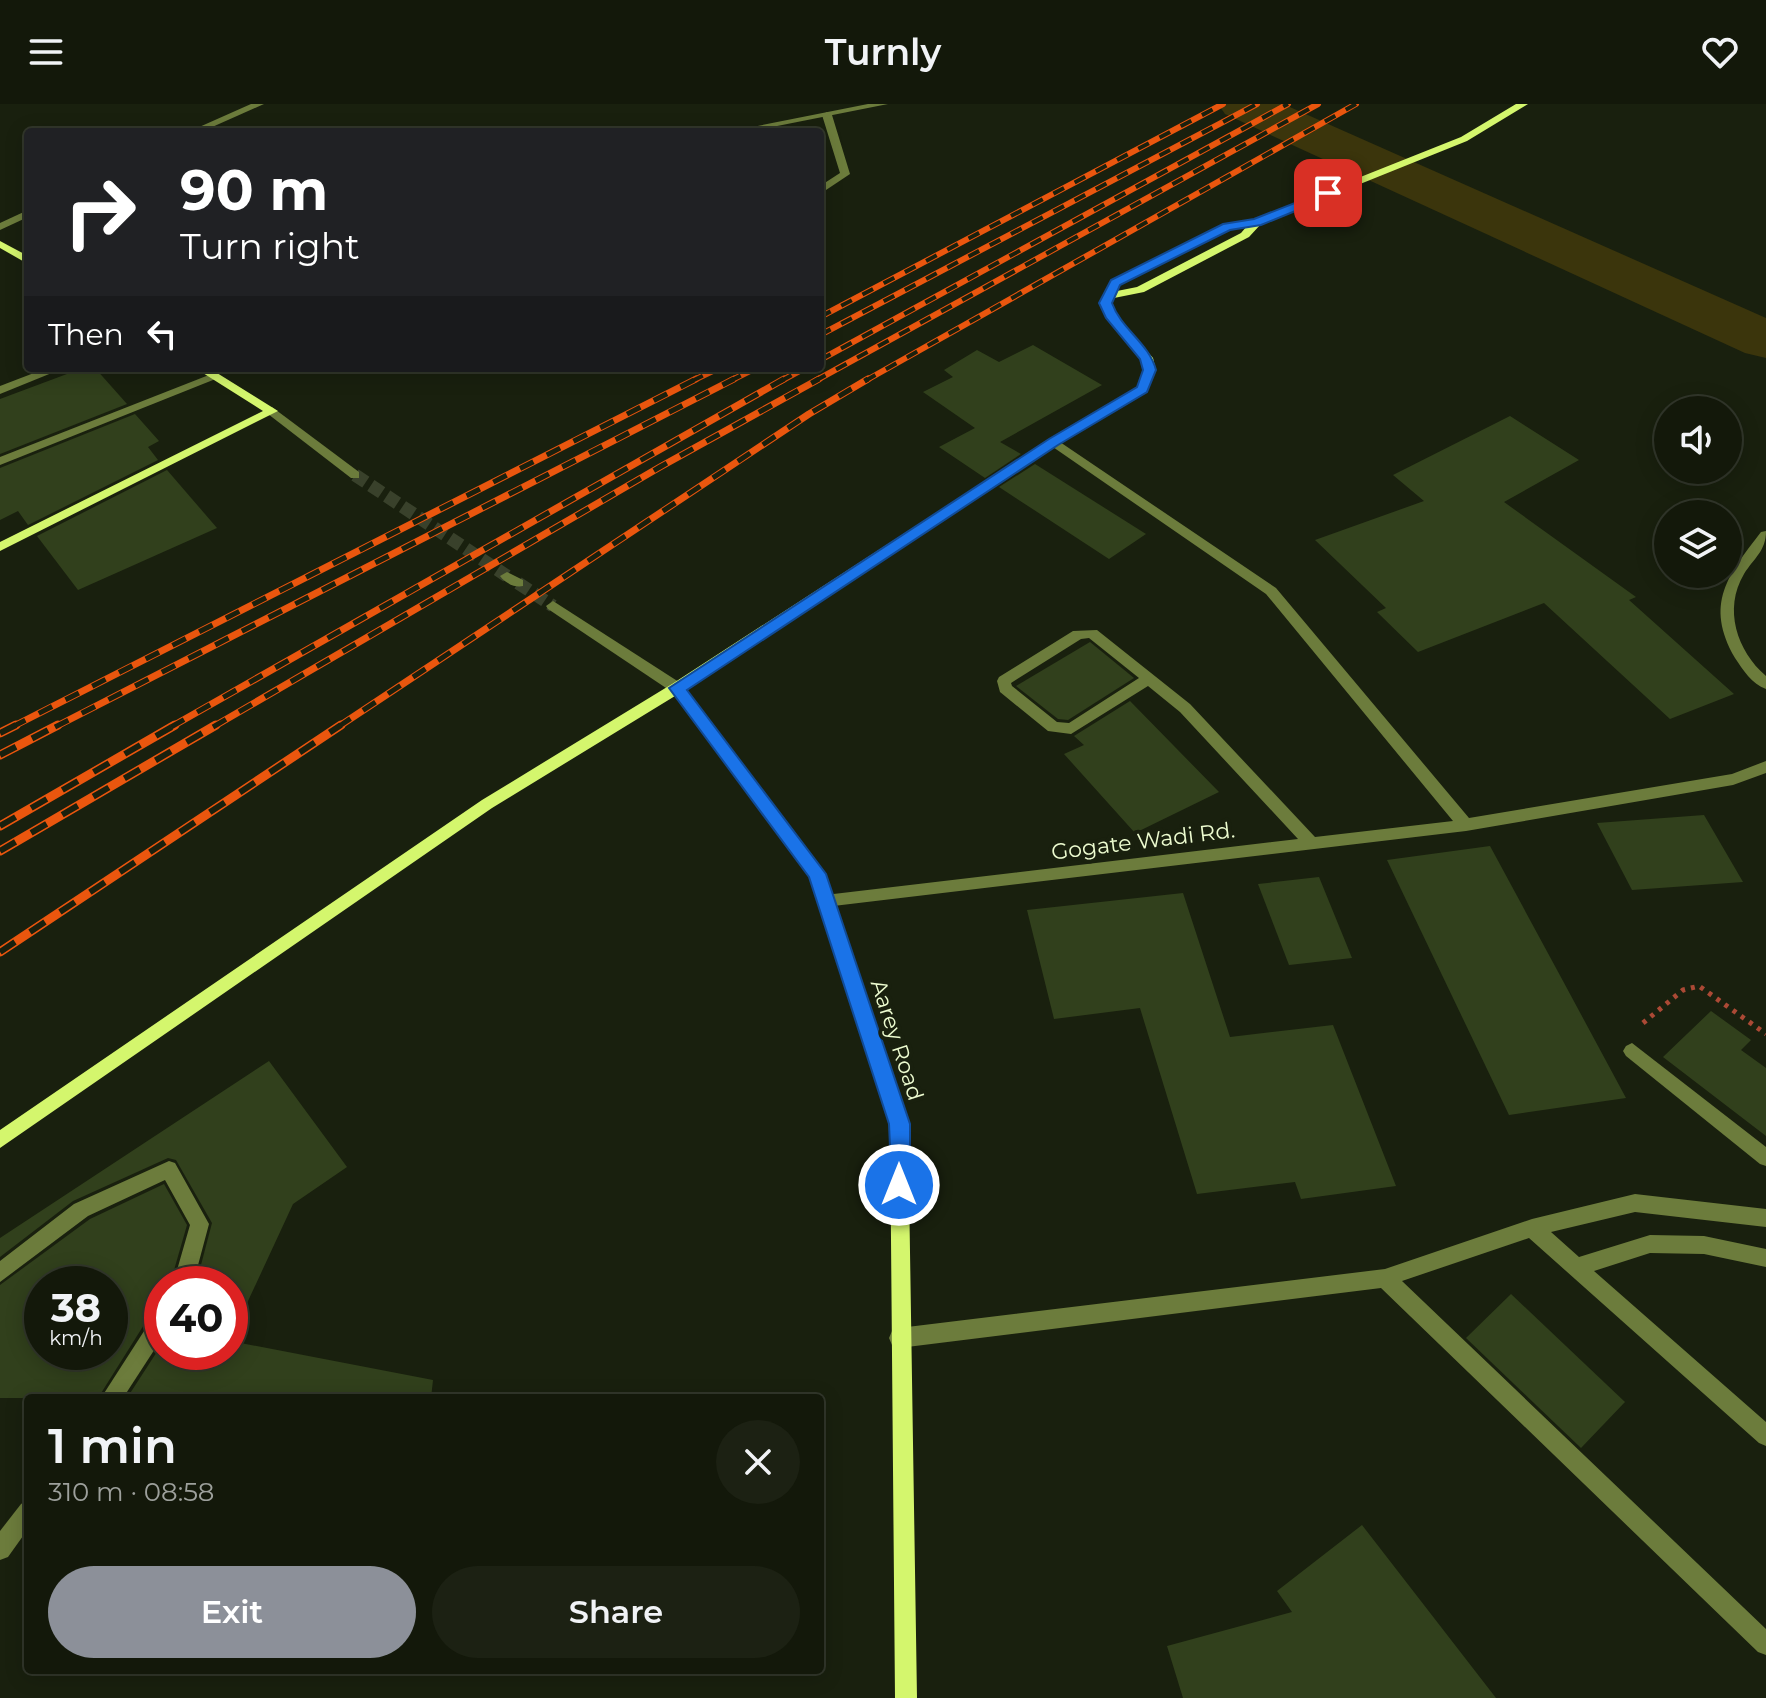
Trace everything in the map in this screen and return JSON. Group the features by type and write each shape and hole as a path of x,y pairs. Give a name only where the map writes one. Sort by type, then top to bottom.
{"street":[{"path":"199,128 226,111 259,104"},
{"path":"756,128 883,104"},
{"path":"0,1140 487,804 677,688 1054,442 1142,389 1150,370 1147,358 1110,315 1106,303 1115,283 1227,226 1257,222 1464,139 1523,104"},
{"path":"824,188 845,174 827,115"},
{"path":"0,227 24,215"},
{"path":"1110,296 1140,290 1245,235 1257,222"},
{"path":"2,247 24,259"},
{"path":"0,390 47,372"},
{"path":"208,372 272,411 355,475"},
{"path":"0,461 214,376"},
{"path":"0,547 272,411"},
{"path":"1054,442 1271,591 1466,825"},
{"path":"1766,535 1728,595 1730,634 1756,676 1766,684"},
{"path":"553,606 677,688"},
{"path":"1150,678 1071,729 1062,730 1053,727 1005,688 1004,681 1085,632 1092,633 1150,678 1185,708 1311,843"},
{"name":"Aarey Road","path":"677,688 817,874 899,1124 899,1338 906,1698"},
{"name":"Gogate Wadi Rd.","path":"825,901 1466,825 1733,779 1766,767"},
{"path":"1632,1051 1766,1158"},
{"path":"0,1273 81,1210 169,1169 200,1224 188,1266"},
{"path":"899,1338 1385,1278 1532,1228 1635,1203 1763,1212"},
{"path":"1532,1228 1766,1436"},
{"path":"1576,1267 1650,1244 1704,1245 1766,1258"},
{"path":"1385,1278 1764,1638"},
{"path":"114,1394 144,1348"},
{"path":"0,1549 24,1516"}],"path":[{"path":"1632,1051 1626,1043 1628,1036 1690,987 1699,986 1711,992 1766,1034"}],"building":[{"path":"1033,345 1102,385 1000,442 1021,454 985,478 939,447 975,428 923,392 953,377 944,370 977,350 999,362"},
{"path":"72,372 99,372 127,404 0,454 0,399"},
{"path":"135,414 159,441 148,447 158,460 28,525 18,511 0,520 0,468"},
{"path":"1510,416 1579,460 1504,502 1636,597 1629,600 1734,694 1670,719 1544,603 1418,652 1377,612 1386,608 1315,540 1424,501 1393,475"},
{"path":"1035,464 1146,534 1109,559 999,487"},
{"path":"167,470 217,528 78,590 37,536"},
{"path":"1090,642 1134,678 1068,720 1058,719 1016,686"},
{"path":"1130,701 1219,792 1135,833 1064,754 1084,745 1074,736"},
{"path":"1704,815 1743,882 1632,890 1597,823"},
{"path":"1490,846 1626,1098 1509,1115 1387,860"},
{"path":"1319,877 1352,958 1289,965 1258,884"},
{"path":"1183,893 1230,1037 1333,1025 1396,1186 1301,1199 1295,1182 1197,1194 1140,1008 1054,1019 1027,910"},
{"path":"1711,1011 1751,1040 1741,1050 1766,1068 1766,1136 1663,1057"},
{"path":"269,1061 347,1167 293,1204 248,1301 248,1266 201,1266 212,1223 176,1160 168,1158 73,1201 0,1257 0,1238"},
{"path":"164,1184 187,1225 175,1266 144,1266 144,1325 128,1350 128,1266 26,1266 90,1219"},
{"path":"24,1267 24,1370 116,1370 101,1394 24,1394 24,1398 0,1398 0,1285"},
{"path":"1511,1294 1625,1402 1581,1448 1466,1338"},
{"path":"248,1344 433,1380 431,1394 130,1394 145,1370 248,1370"},
{"path":"1362,1525 1496,1698 1183,1698 1167,1646 1292,1612 1277,1591"}],"waterway":[{"path":"1242,104 1766,340"}],"tunnel":[{"path":"355,475 507,576"},
{"path":"518,583 553,606"}],"railway":[{"path":"824,315 1223,104"},
{"path":"824,333 1257,104"},
{"path":"824,358 1288,104"},
{"path":"815,381 1318,104"},
{"path":"865,381 1356,104"},
{"path":"693,380 711,372"},
{"path":"734,379 748,372"},
{"path":"781,381 798,372"},
{"path":"55,727 734,379"},
{"path":"730,381 734,379"},
{"path":"171,727 784,379"},
{"path":"213,727 660,467 819,379"},
{"path":"338,727 809,414 868,379"},
{"path":"12,727 693,380"},
{"path":"12,727 16,725"},
{"path":"0,755 58,725"},
{"path":"0,826 175,725"},
{"path":"0,851 216,725"},
{"path":"0,952 341,725"},
{"path":"0,733 12,727"}],"route":[{"path":"899,1185 899,1124 817,874 677,688 1054,442 1142,389 1150,370 1147,358 1110,315 1106,303 1115,283 1227,226 1257,222 1328,193"}]}
